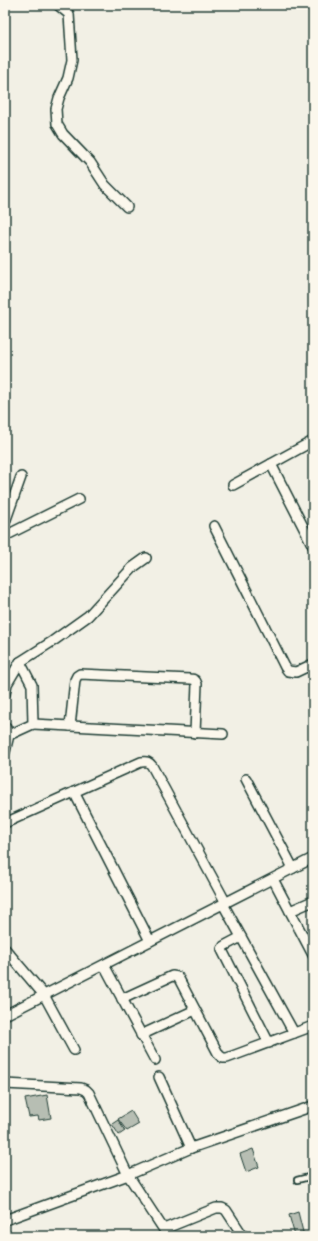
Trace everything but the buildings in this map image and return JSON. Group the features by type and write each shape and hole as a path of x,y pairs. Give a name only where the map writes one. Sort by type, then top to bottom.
{"street":[{"path":"58,5 69,14 72,60 68,78 56,109 57,124 63,134 90,162 105,185 127,207"},
{"path":"234,485 313,441"},
{"path":"271,464 313,546"},
{"path":"5,522 21,477"},
{"path":"5,536 79,499"},
{"path":"214,526 285,667 288,671 296,672 313,664"},
{"path":"5,694 7,684 20,662 88,616 132,568 146,558"},
{"path":"20,662 32,685 33,724"},
{"path":"70,726 75,680 80,674 194,679 197,684 194,733"},
{"path":"9,735 33,724 223,734"},
{"path":"5,726 9,735 5,752"},
{"path":"5,823 141,762 150,763 225,903 241,937 294,1033"},
{"path":"246,779 292,868"},
{"path":"74,792 150,941"},
{"path":"5,1015 313,858"},
{"path":"273,879 313,955"},
{"path":"290,911 313,900"},
{"path":"241,937 224,946 222,949 268,1043"},
{"path":"5,949 44,996 74,1050"},
{"path":"104,965 154,1060"},
{"path":"122,999 172,976 178,977 219,1055 223,1058 227,1058 313,1026"},
{"path":"141,1035 195,1010"},
{"path":"159,1076 191,1148"},
{"path":"5,1084 81,1088 86,1090 89,1093 128,1175 166,1233 216,1208 222,1208 226,1210 243,1236"},
{"path":"5,1220 128,1175 191,1148 313,1106"}],"lane":[{"path":"297,1180 313,1176"}]}
